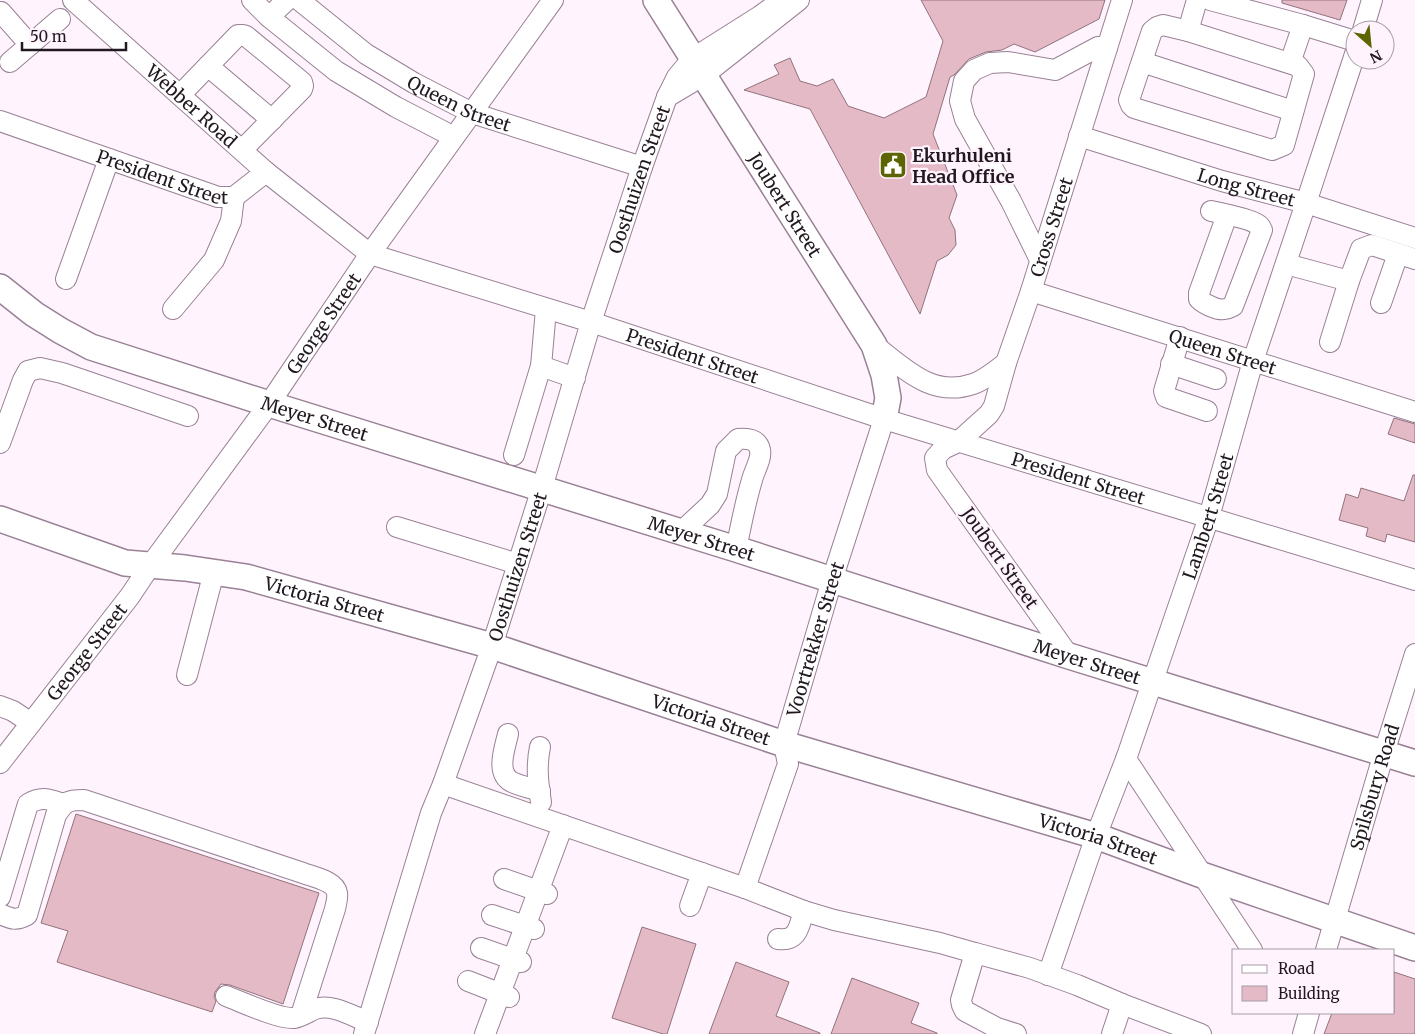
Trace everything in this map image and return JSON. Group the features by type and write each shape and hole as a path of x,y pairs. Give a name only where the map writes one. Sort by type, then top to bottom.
{"main road":[{"name":"Joubert Street","path":"656,0 874,346 884,375 888,398 884,419"},
{"name":"Meyer Street","path":"0,287 34,314 61,331 91,346 269,404 736,549 1069,656 1415,763"},
{"name":"Victoria Street","path":"0,519 125,563 185,568 246,577 492,646 784,744 1096,836 1202,875 1415,948"}],"street":[{"name":"Webber Road","path":"73,0 266,172"},
{"name":"Queen Street","path":"252,0 269,17 336,71 396,107 454,137"},
{"path":"269,17 287,0"},
{"name":"Queen Street","path":"299,0 366,54 414,83 472,112 642,167"},
{"name":"George Street","path":"0,763 130,596 269,404 370,254 553,0"},
{"name":"Cross Street","path":"958,442 990,414 994,406 1122,0"},
{"path":"1188,31 1197,0"},
{"path":"1210,0 1345,37"},
{"path":"1366,20 1372,0"},
{"name":"Oosthuizen Street","path":"366,1028 431,812 443,784 492,646 592,322 642,167 667,97 698,67 788,2"},
{"path":"5,8 30,45"},
{"path":"10,62 60,19"},
{"path":"1163,25 1188,31 1298,66 1304,74 1284,145 1272,150 1134,108 1131,105 1130,100 1152,31 1163,25"},
{"path":"1290,63 1303,25"},
{"path":"180,95 238,35 246,36 302,82 302,90 242,150"},
{"path":"1040,260 1012,201 965,119 960,101 964,81 974,70 990,63 1008,62 1055,70 1098,47 1107,48"},
{"path":"1142,62 1294,111"},
{"path":"208,66 272,120"},
{"name":"Lambert Street","path":"1048,975 1096,836 1126,759 1209,517 1253,361 1350,70"},
{"name":"President Street","path":"0,121 218,197 234,197 266,172 370,254 592,322 884,419 1415,580"},
{"name":"Long Street","path":"1079,136 1222,181 1306,203 1415,238"},
{"path":"66,279 109,159"},
{"path":"173,309 214,260 231,220 234,197"},
{"path":"1330,342 1361,248 1372,245 1407,256 1381,303"},
{"path":"1286,264 1349,281"},
{"name":"Queen Street","path":"1031,290 1415,412"},
{"path":"514,455 541,366 546,309"},
{"path":"1180,338 1171,364 1164,394 1166,397 1207,411"},
{"path":"874,346 914,377 934,386 955,388 975,384 1006,363"},
{"path":"1171,364 1216,379"},
{"path":"541,366 575,378"},
{"path":"0,443 23,380 28,371 40,368 62,373 188,416"},
{"name":"Voortrekker Street","path":"745,888 788,764 784,744 832,580 884,419"},
{"path":"681,532 710,505 717,494 726,450 738,439 746,438 756,442 760,448 760,454 751,481 736,549"},
{"name":"Joubert Street","path":"958,442 943,449 934,458 937,470 1069,656"},
{"path":"397,527 518,564"},
{"path":"187,675 214,572"},
{"name":"Spilsbury Road","path":"1326,949 1415,654"},
{"path":"0,706 13,711 31,723"},
{"path":"508,734 502,764 504,775 514,783 540,790"},
{"path":"488,1033 505,995 542,893 554,822 537,779 537,760 540,747"},
{"path":"1126,759 1251,949"},
{"path":"443,784 745,888 804,911 834,920 940,943 1030,968 1201,1034"},
{"path":"0,897 28,804 45,798 63,804"},
{"path":"0,914 12,919 20,918 27,914 56,815 63,804 71,800 84,800 303,873 329,883 336,888 338,894 335,909 301,1015"},
{"path":"690,906 702,873"},
{"path":"504,879 542,893"},
{"path":"778,939 786,940 798,931 804,911"},
{"path":"492,915 529,928"},
{"path":"481,948 517,960"},
{"path":"975,953 961,1000 965,1011 997,1028 1016,1034"},
{"path":"468,981 505,995"},
{"path":"226,996 282,1017 295,1018 315,1009 331,1008 366,1028"},
{"path":"1112,1034 1122,1004"}],"building":[{"name":"Ekurhuleni Head Office","path":"921,0 1105,0 1099,19 1035,52 1014,44 1002,50 986,52 969,59 950,77 933,134 957,195 949,218 955,230 956,245 948,255 937,261 920,314 810,109 744,90 779,74 774,65 790,58 800,81 817,86 833,79 848,106 884,118 926,97 943,41"},
{"path":"1282,0 1347,0 1340,20 1282,3"},
{"path":"1394,418 1415,424 1415,443 1388,434"},
{"path":"1413,475 1415,475 1415,542 1387,534 1385,542 1366,536 1368,528 1339,520 1346,494 1358,498 1361,488 1404,501"},
{"path":"76,814 319,893 283,1004 230,985 221,984 215,992 214,997 216,1001 212,1012 57,962 68,931 41,923"},
{"path":"642,927 696,944 667,1034 612,1018"},
{"path":"736,962 789,982 776,1016 820,1034 709,1034"},
{"path":"1395,972 1415,979 1415,1034 1324,1034 1332,1014 1395,1014"},
{"path":"852,978 919,1003 911,1023 937,1034 831,1034"}],"place":[{"name":"Ekurhuleni Head Office","path":"893,165"}]}
